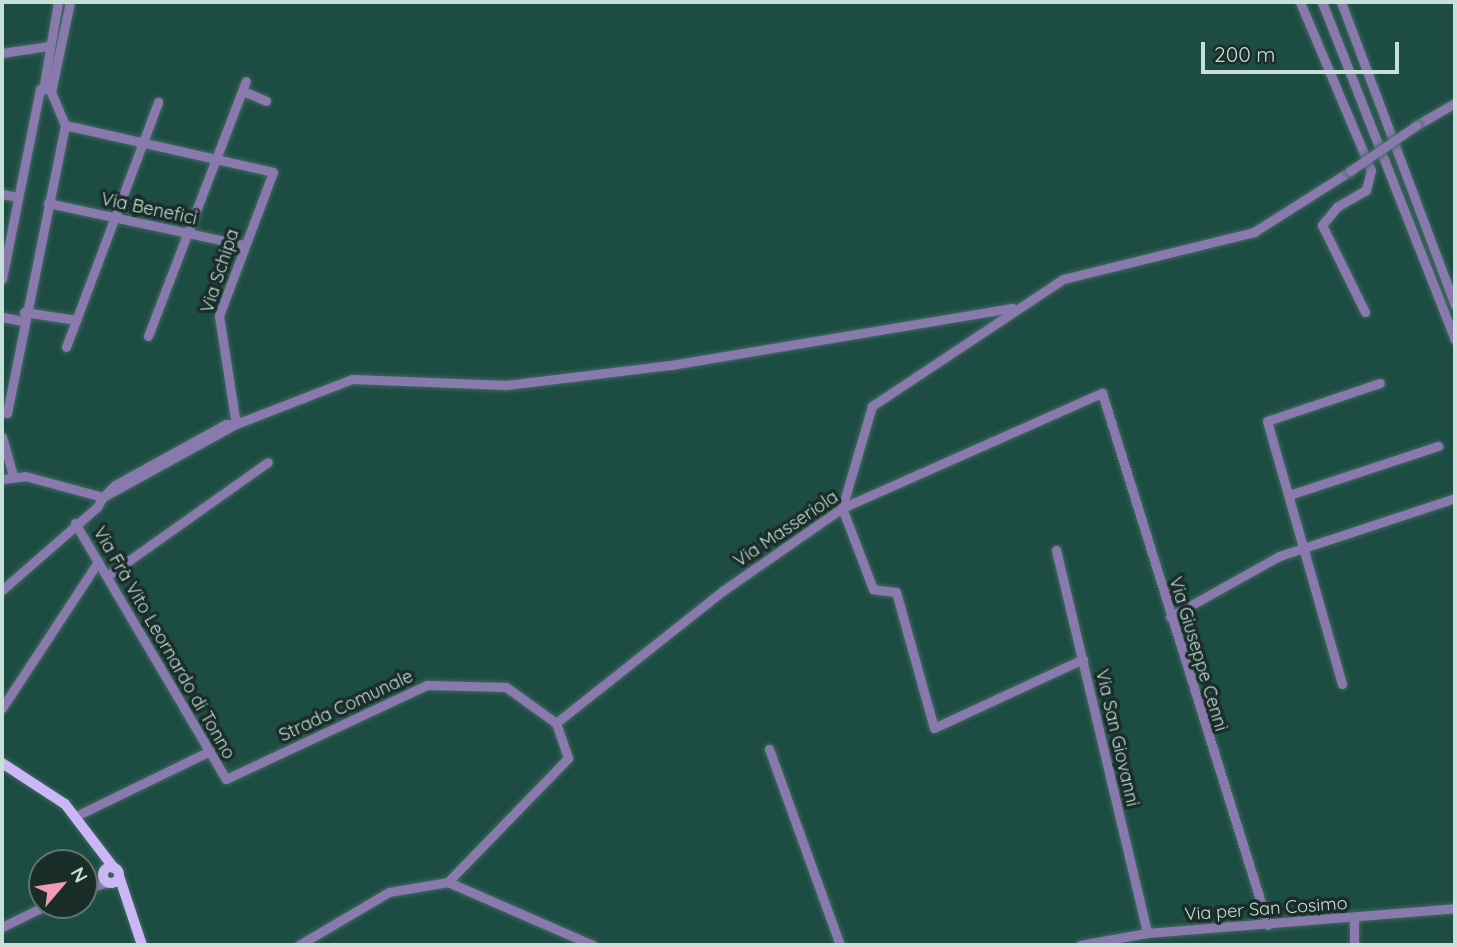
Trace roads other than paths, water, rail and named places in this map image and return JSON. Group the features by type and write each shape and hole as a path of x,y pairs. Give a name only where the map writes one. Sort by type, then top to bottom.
{"main road":[{"path":"2,763 35,780 76,816 104,849 111,875 129,895 142,945"}],"street":[{"path":"2,279 58,2"},
{"path":"2,411 7,413 23,316 65,125 51,92 70,2"},
{"path":"1300,2 1371,170 1366,190 1337,207 1322,225 1365,312"},
{"path":"1322,2 1455,340"},
{"path":"1341,2 1455,305"},
{"path":"2,53 49,46"},
{"path":"148,336 246,81"},
{"path":"40,89 51,92"},
{"path":"243,91 266,101"},
{"path":"66,347 158,102"},
{"path":"1083,659 937,730 896,592 873,589 842,508 872,406 1012,308 1097,268 1254,232 1455,103"},
{"path":"65,125 216,161"},
{"name":"Via Schipa","path":"216,161 273,172 219,316 236,424"},
{"path":"2,194 17,197"},
{"name":"Via Benefici","path":"48,203 244,245"},
{"path":"2,590 103,497 236,424 352,379 507,385 671,365 1012,308"},
{"path":"2,317 76,320"},
{"path":"1342,684 1267,421 1380,383"},
{"name":"Via Masseriola","path":"556,723 724,590 842,508 1102,393"},
{"name":"Via Giuseppe Cenni","path":"1102,393 1268,925"},
{"path":"2,437 13,475"},
{"path":"1289,495 1438,446"},
{"path":"107,576 268,462"},
{"path":"2,479 13,475 103,497"},
{"path":"1170,617 1305,547 1455,498"},
{"name":"Via Frà Vito Leornardo di Tonno","path":"75,523 226,779"},
{"name":"Via San Giovanni","path":"1056,551 1147,933"},
{"path":"2,708 99,562"},
{"name":"Strada Comunale","path":"226,779 427,685 506,687 556,723"},
{"path":"448,882 568,758 556,723"},
{"path":"769,749 840,945"},
{"path":"76,816 210,751"},
{"path":"98,883 111,875"},
{"path":"299,945 390,892 448,882 576,942 593,945"},
{"name":"Via per San Cosimo","path":"1080,945 1147,933 1354,919 1455,908"},
{"path":"2,927 28,914"},
{"path":"1354,919 1354,945"}]}
